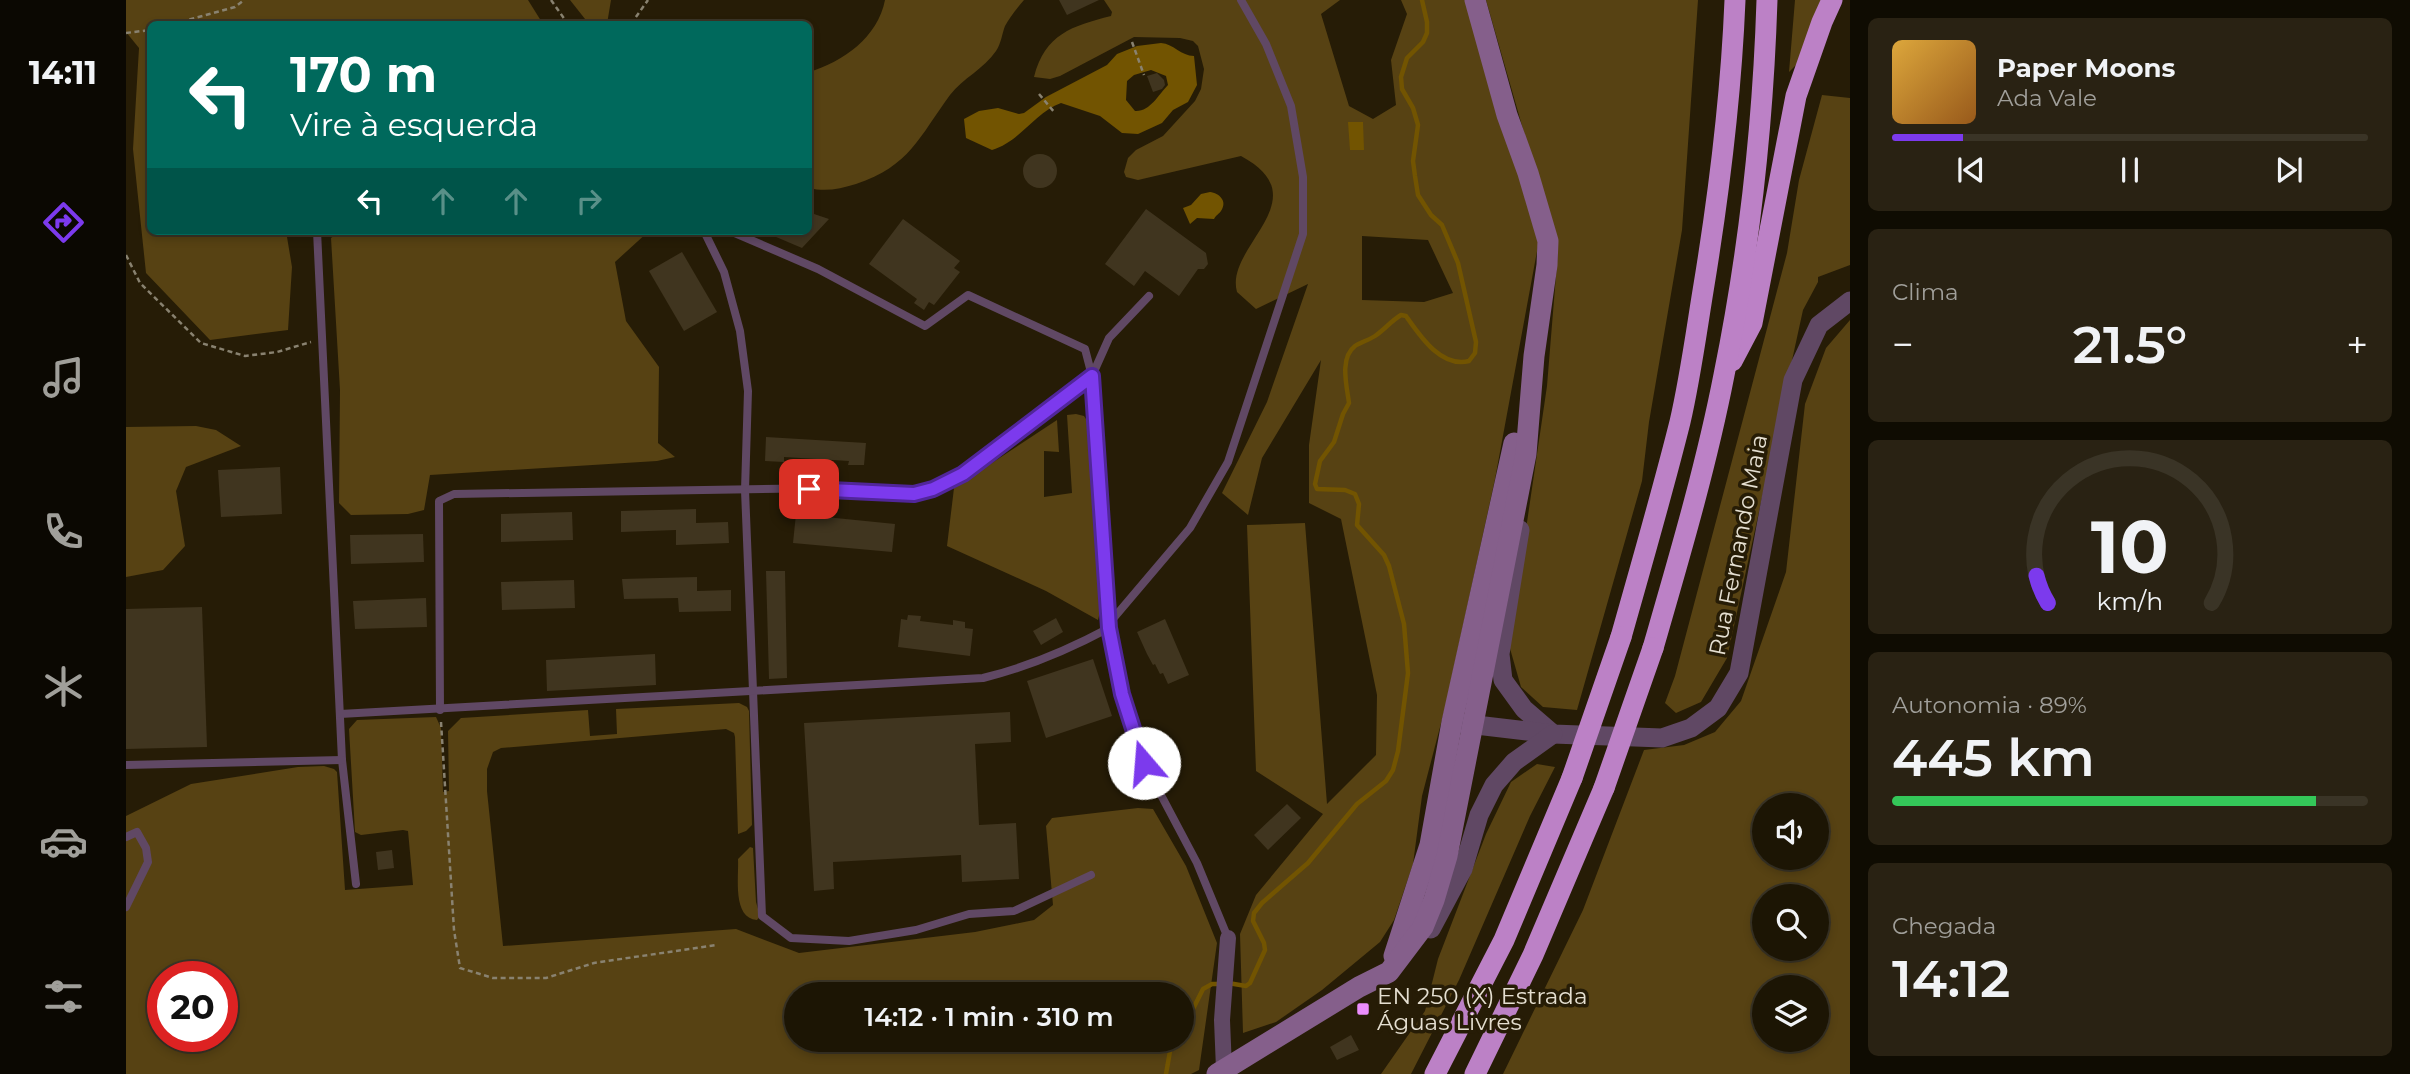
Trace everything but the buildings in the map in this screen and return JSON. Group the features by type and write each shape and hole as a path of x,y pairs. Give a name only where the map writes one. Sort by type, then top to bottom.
{"highway":[{"path":"1722,0 1733,56"},
{"path":"1435,1074 1504,940 1573,778 1620,637 1658,508 1683,406 1719,191 1733,56 1735,0"},
{"path":"1475,1074 1533,955 1604,788 1653,648 1692,512 1724,375 1753,194 1765,72 1768,0"},
{"path":"1724,375 1752,323 1796,96 1832,0"}],"main road":[{"path":"1228,1071 1359,987 1389,972 1423,927 1447,856 1526,454 1534,356 1548,241 1507,115 1475,0"},
{"path":"1389,972 1430,845 1452,722 1534,356"},
{"path":"1254,1074 1264,1047"}],"street":[{"name":"Rua Fernando Maia","path":"1452,722 1553,734 1662,738 1691,728 1718,708 1739,673 1793,380 1819,325 1850,301"},
{"path":"1389,972 1424,941 1463,869 1479,815 1494,785 1514,762 1553,734 1524,709 1503,680 1500,654 1518,546 1526,454"},
{"path":"1228,938 1224,1001 1228,1071"}],"lane":[{"path":"340,714 983,678 1015,671 1050,658 1109,628 1112,620 1190,528 1228,462 1303,234 1303,177 1291,106 1266,44 1241,0"},
{"path":"317,235 342,760 356,884"},
{"path":"706,235 724,272 740,331 748,391 745,490 762,916 791,938 849,941 916,930 969,914 1014,911 1091,875"},
{"path":"739,235 818,269 925,326 968,295 1085,349 1092,376 1109,628 1122,694 1144,763 1197,863 1228,938"},
{"path":"440,710 439,501 454,494 830,488 914,494 933,489 963,474 1092,376 1109,338 1150,296"},
{"path":"126,765 342,760"},
{"path":"126,838 136,832 146,848 148,862 126,907"}],"path":[{"path":"185,21 235,8 244,0"},
{"path":"551,0 566,21"},
{"path":"633,21 648,0"},
{"path":"126,33 147,30"},
{"path":"1132,41 1144,75"},
{"path":"1039,94 1055,113"},
{"path":"126,255 139,283 201,343 244,356 277,352 322,339"},
{"path":"440,710 454,930 460,968 493,978 546,978 594,963 716,945"}],"shaded area":[{"path":"126,0 528,0 541,21 147,21 147,235 287,235 292,267 288,330 210,340 146,273 133,149 139,48 126,32"},
{"path":"570,0 611,0 608,21 587,21"},
{"path":"885,0 1024,0 1005,26 996,51 955,89 921,137 901,159 874,177 856,184 832,189 812,188 812,71 834,62 857,46 875,25"},
{"path":"1104,0 1340,0 1321,14 1349,106 1373,119 1396,105 1391,60 1407,14 1401,0 1470,0 1540,235 1495,479 1445,708 1422,796 1413,864 1394,920 1380,942 1322,990 1276,1022 1243,1033 1240,934 1256,895 1323,814 1256,771 1247,525 1305,523 1327,804 1376,755 1377,695 1341,519 1309,503 1309,445 1321,360 1262,458 1248,515 1222,493 1267,402 1308,284 1256,309 1237,292 1237,275 1243,257 1264,223 1271,206 1272,189 1263,172 1241,156 1138,180 1126,177 1124,172 1128,158 1136,150 1163,136 1195,101 1201,89 1204,69 1198,46 1193,41 1180,38 1134,37 1060,76 1050,79 1034,77 1039,62 1053,41 1072,28 1111,16 1112,12","holes":["1362,236 1428,240 1453,293 1424,302 1362,300"]},
{"path":"1486,0 1698,0 1682,230 1649,422 1642,481 1577,710 1543,707 1521,687 1509,645 1547,386 1558,251"},
{"path":"1795,0 1823,0 1801,60 1789,72"},
{"path":"1161,43 1194,56 1197,85 1188,102 1173,110 1162,123 1138,134 1122,133 1100,116 1061,103 1043,113 1011,141 992,150 966,138 964,119 979,111 998,108 1024,113 1046,97 1107,65 1117,54 1137,46","holes":["1151,70 1166,76 1168,85 1153,102 1145,109 1135,111 1126,100 1127,81 1134,75"]},
{"path":"1822,95 1850,98 1850,265 1818,277 1803,310 1727,658 1701,702 1676,713 1665,703 1675,676 1787,253 1799,180"},
{"path":"1348,122 1363,122 1364,150 1350,150"},
{"path":"1210,192 1221,198 1224,204 1221,211 1214,219 1197,218 1190,224 1183,208 1191,205 1201,194"},
{"path":"335,235 645,235 615,262 626,321 659,367 658,443 675,457 657,461 430,475 424,510 408,514 351,515 339,503 340,390 331,238"},
{"path":"1850,320 1850,1074 1503,1074 1583,910 1644,750 1684,745 1715,732 1741,701 1786,572 1805,404 1826,348"},
{"path":"1067,415 1084,416 1092,428 1100,612 1098,620 1046,591 947,546 954,488 1057,420 1059,452 1044,451 1044,497 1072,493"},
{"path":"196,426 216,430 241,446 186,467 176,491 185,546 163,570 126,577 126,427"},
{"path":"739,703 747,707 752,825 738,834 735,737 734,733 726,729 501,748 493,752 487,769 487,791 503,946 736,929 799,953 975,932 1034,920 1053,905 1046,826 1052,818 1138,808 1153,809 1186,866 1217,943 1199,1070 1191,1074 126,1074 126,816 191,784 298,767 324,766 337,772 345,890 413,885 408,831 361,835 355,832 349,729 357,720 436,717 441,728 443,792 449,791 448,731 461,718 588,710 590,736 617,734 616,709"},
{"path":"1537,764 1555,767 1530,816 1459,980 1411,1074 1381,1074 1425,1011 1438,959 1486,834 1511,782"},
{"path":"750,847 753,848 756,902 760,916 757,920 749,918 744,912 739,896 738,859"}],"waterway":[{"path":"1228,983 1246,986 1250,983 1265,950 1253,921 1254,913 1308,863 1357,804 1386,781 1393,770 1398,751 1408,673 1404,624 1389,566 1384,555 1357,525 1359,504 1355,494 1345,490 1317,489 1315,484 1320,461 1334,442 1349,403 1346,365 1350,351 1355,346 1375,336 1401,315 1406,316 1432,349 1449,360 1469,361 1475,353 1476,342 1458,263 1442,225 1431,215 1418,195 1415,176 1413,161 1418,125 1413,108 1402,89 1401,77 1407,58 1423,42 1427,33 1422,0"},
{"path":"1194,1007 1203,989 1212,984 1220,984"},
{"path":"1166,1074 1170,1052"}],"place":[{"name":"EN 250 (X) Estrada Águas Livres","path":"1363,1009"}],"route":[{"path":"809,489 914,494 933,489 963,474 1092,376 1109,628 1122,694 1144,763"}]}
